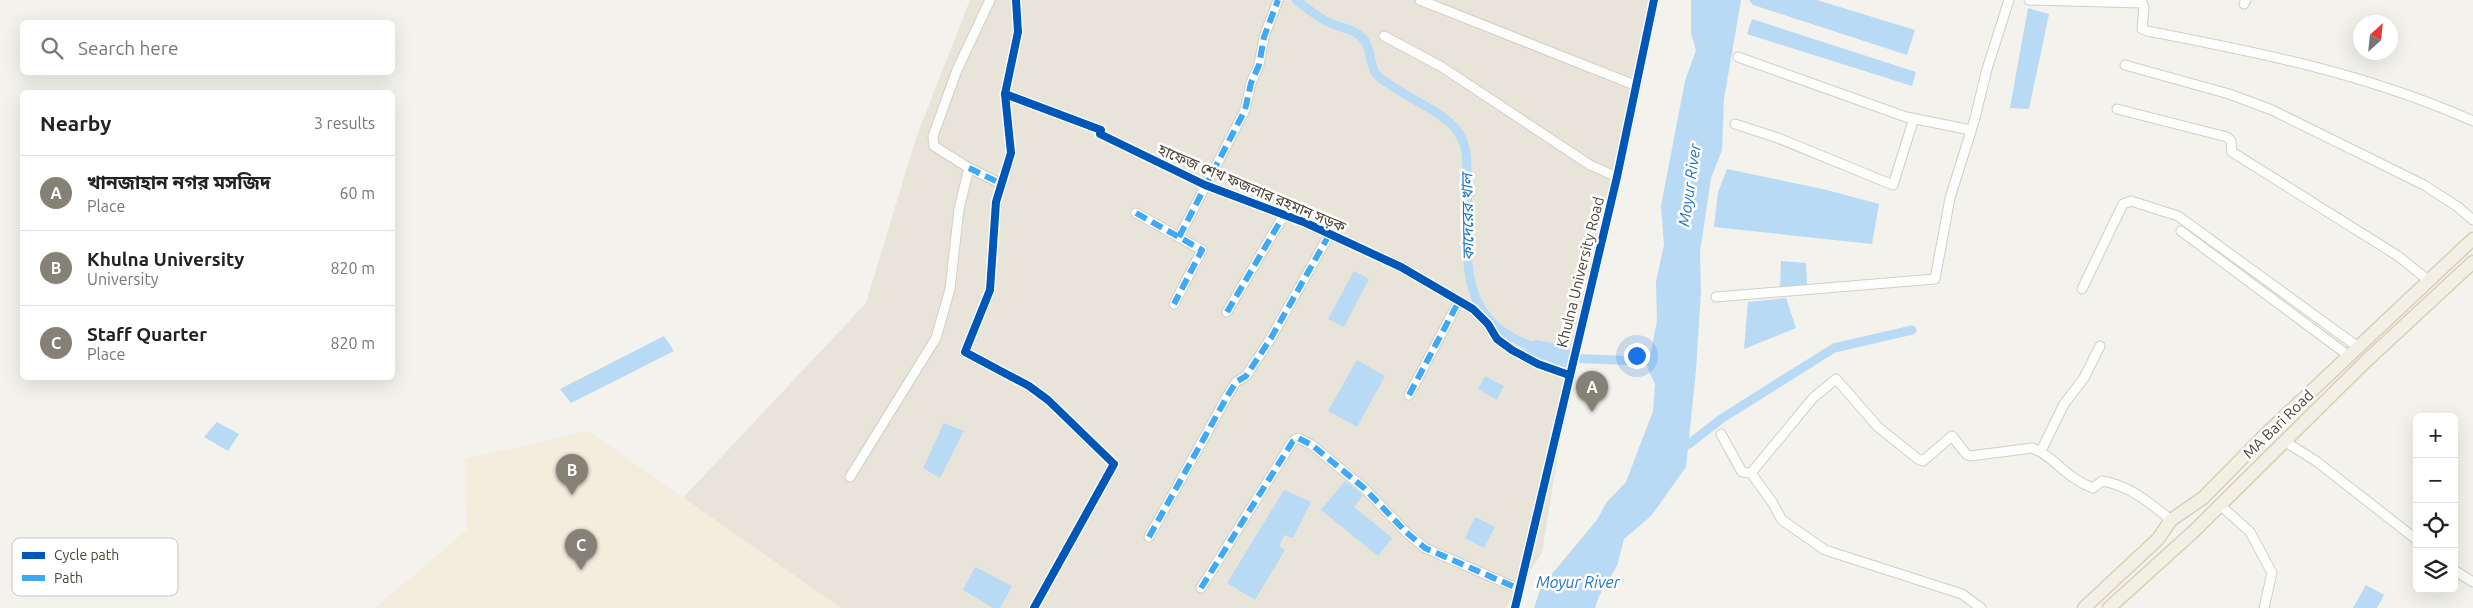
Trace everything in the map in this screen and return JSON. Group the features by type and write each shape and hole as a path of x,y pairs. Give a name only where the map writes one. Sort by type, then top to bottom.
{"main road":[{"name":"MA Bari Road","path":"2084,608 2158,539 2171,520 2203,498 2268,432 2473,239"},
{"name":"MA Bari Road","path":"2109,608 2220,505 2284,441 2473,262"}],"street":[{"path":"990,0 957,70 933,136 934,146 969,168 1002,184"},
{"path":"1016,0 1018,32 1005,94 1011,153 996,202 990,290 964,352 1029,386 1048,400 1114,464 1034,608"},
{"path":"1179,237 1245,110 1251,83 1259,66 1265,32 1278,0"},
{"path":"1420,0 1637,86"},
{"name":"Khulna University Road","path":"1515,608 1617,177 1654,0"},
{"path":"1716,297 1935,279 1950,198 2009,0"},
{"path":"2029,0 2142,3 2144,7 2142,29 2146,32 2283,58 2340,72 2421,98 2473,121"},
{"path":"1384,36 1442,67 1590,165 1617,177"},
{"path":"1738,57 1914,118 1971,130"},
{"path":"2125,65 2187,81 2272,110 2424,185 2458,207 2473,220"},
{"name":"হাফেজ শেখ ফজলার রহমান সড়ক","path":"1005,94 1101,130 1100,134 1205,185 1306,223 1401,267 1473,308 1488,324 1497,339 1512,350 1538,364 1569,375"},
{"path":"2117,110 2227,137 2231,140 2232,152 2390,251 2428,280"},
{"path":"1735,124 1778,138 1894,185 1914,118"},
{"path":"850,477 936,338 950,289 959,209 969,168"},
{"path":"2082,289 2122,204 2131,201 2178,216 2354,351"},
{"path":"1136,213 1202,250 1174,304"},
{"path":"1226,312 1284,215"},
{"path":"2181,232 2354,351"},
{"path":"1149,537 1228,395 1236,382 1246,376 1271,338 1329,235"},
{"path":"2200,246 2206,237"},
{"path":"1408,395 1459,301"},
{"path":"2041,451 2064,404 2084,378 2100,346"},
{"path":"1751,473 1813,398 1836,379 1878,427 1918,459 1923,461 1952,436 1966,454 1970,456 2028,447 2041,451 2067,475 2080,484 2093,488 2102,481 2110,482 2136,493 2171,520"},
{"path":"1721,434 1742,472 1751,473 1772,502 1782,520 1825,550 1890,573 1962,594 1981,608"},
{"path":"1201,588 1293,441 1298,438 1312,445 1364,488 1406,532 1425,548 1519,588"},
{"path":"2284,441 2316,461 2413,537"},
{"path":"2220,505 2250,532 2272,573 2265,608"},
{"path":"2458,573 2473,582"}],"shaded area":[{"path":"970,0 1655,0 1574,354 1542,553 1506,608 757,608 632,552 866,303 916,138"},
{"path":"588,431 841,608 375,608 467,530 465,459"}],"water":[{"name":"Moyur River","path":"1691,0 1741,0 1724,99 1722,150 1711,178 1700,252 1701,291 1696,370 1686,467 1651,516 1624,539 1617,566 1599,596 1595,608 1534,608 1541,587 1597,520 1606,503 1626,482 1653,411 1655,384 1648,369 1657,320 1656,281 1664,245 1661,206 1685,81 1696,50 1691,33"},
{"path":"1749,0 1817,0 1915,30 1907,55 1753,5"},
{"path":"2028,8 2049,14 2029,109 2010,108"},
{"path":"1752,19 1916,72 1912,86 1747,34"},
{"path":"1727,169 1823,189 1879,204 1872,244 1714,227 1718,192"},
{"path":"1781,261 1806,263 1807,286 1780,288"},
{"path":"1354,271 1369,279 1344,327 1328,319"},
{"path":"1786,298 1796,328 1744,349 1748,302"},
{"path":"664,336 674,351 571,403 560,389"},
{"path":"1536,340 1567,346 1573,350 1573,353 1568,358 1571,363 1569,367 1554,365 1527,355 1526,350 1531,342"},
{"path":"1357,360 1385,376 1357,427 1328,411"},
{"path":"1485,376 1504,386 1497,400 1478,389"},
{"path":"217,422 239,434 228,451 204,437"},
{"path":"944,423 964,431 940,478 923,468"},
{"path":"1345,481 1363,495 1354,507 1392,538 1378,556 1321,510"},
{"path":"1284,490 1311,502 1293,538 1284,535 1279,546 1285,550 1255,600 1227,583"},
{"path":"1475,517 1495,527 1484,548 1465,538"},
{"path":"975,567 1012,586 1000,608 993,608 963,590"},
{"path":"2366,585 2384,595 2377,608 2353,608"}],"waterway":[{"name":"কাদেরের খাল","path":"1296,0 1324,20 1360,36 1367,44 1374,72 1377,75 1385,82 1439,114 1456,129 1464,144 1467,161 1467,254 1470,279 1477,301 1490,320 1510,336 1540,349"},
{"path":"1680,448 1689,444 1721,419 1834,348 1912,330"},
{"name":"কাদেরের খাল","path":"1558,354 1568,358 1661,362"}],"marked path":[{"path":"1179,237 1245,110 1251,83 1259,65 1264,37 1278,0"},
{"path":"969,168 1002,184"},
{"path":"1136,213 1202,250 1174,304"},
{"path":"1227,312 1284,215"},
{"path":"1149,537 1228,395 1236,382 1246,376 1271,338 1329,235"},
{"path":"1409,395 1459,301"},
{"path":"1201,588 1293,441 1298,438 1312,445 1364,488 1406,532 1425,548 1519,589"}],"cycle path":[{"path":"1016,0 1018,32 1005,94 1011,153 996,202 990,290 965,352 1029,386 1048,400 1114,464 1034,608"},
{"path":"1515,608 1617,177 1654,0"},
{"path":"1005,94 1101,130 1100,134 1205,185 1306,223 1401,267 1473,309 1488,324 1497,339 1512,350 1538,364 1569,375"}],"place":[{"name":"খানজাহান নগর মসজিদ","path":"1592,412"},
{"name":"Khulna University","path":"572,495"},
{"name":"Staff Quarter","path":"581,570"}]}
